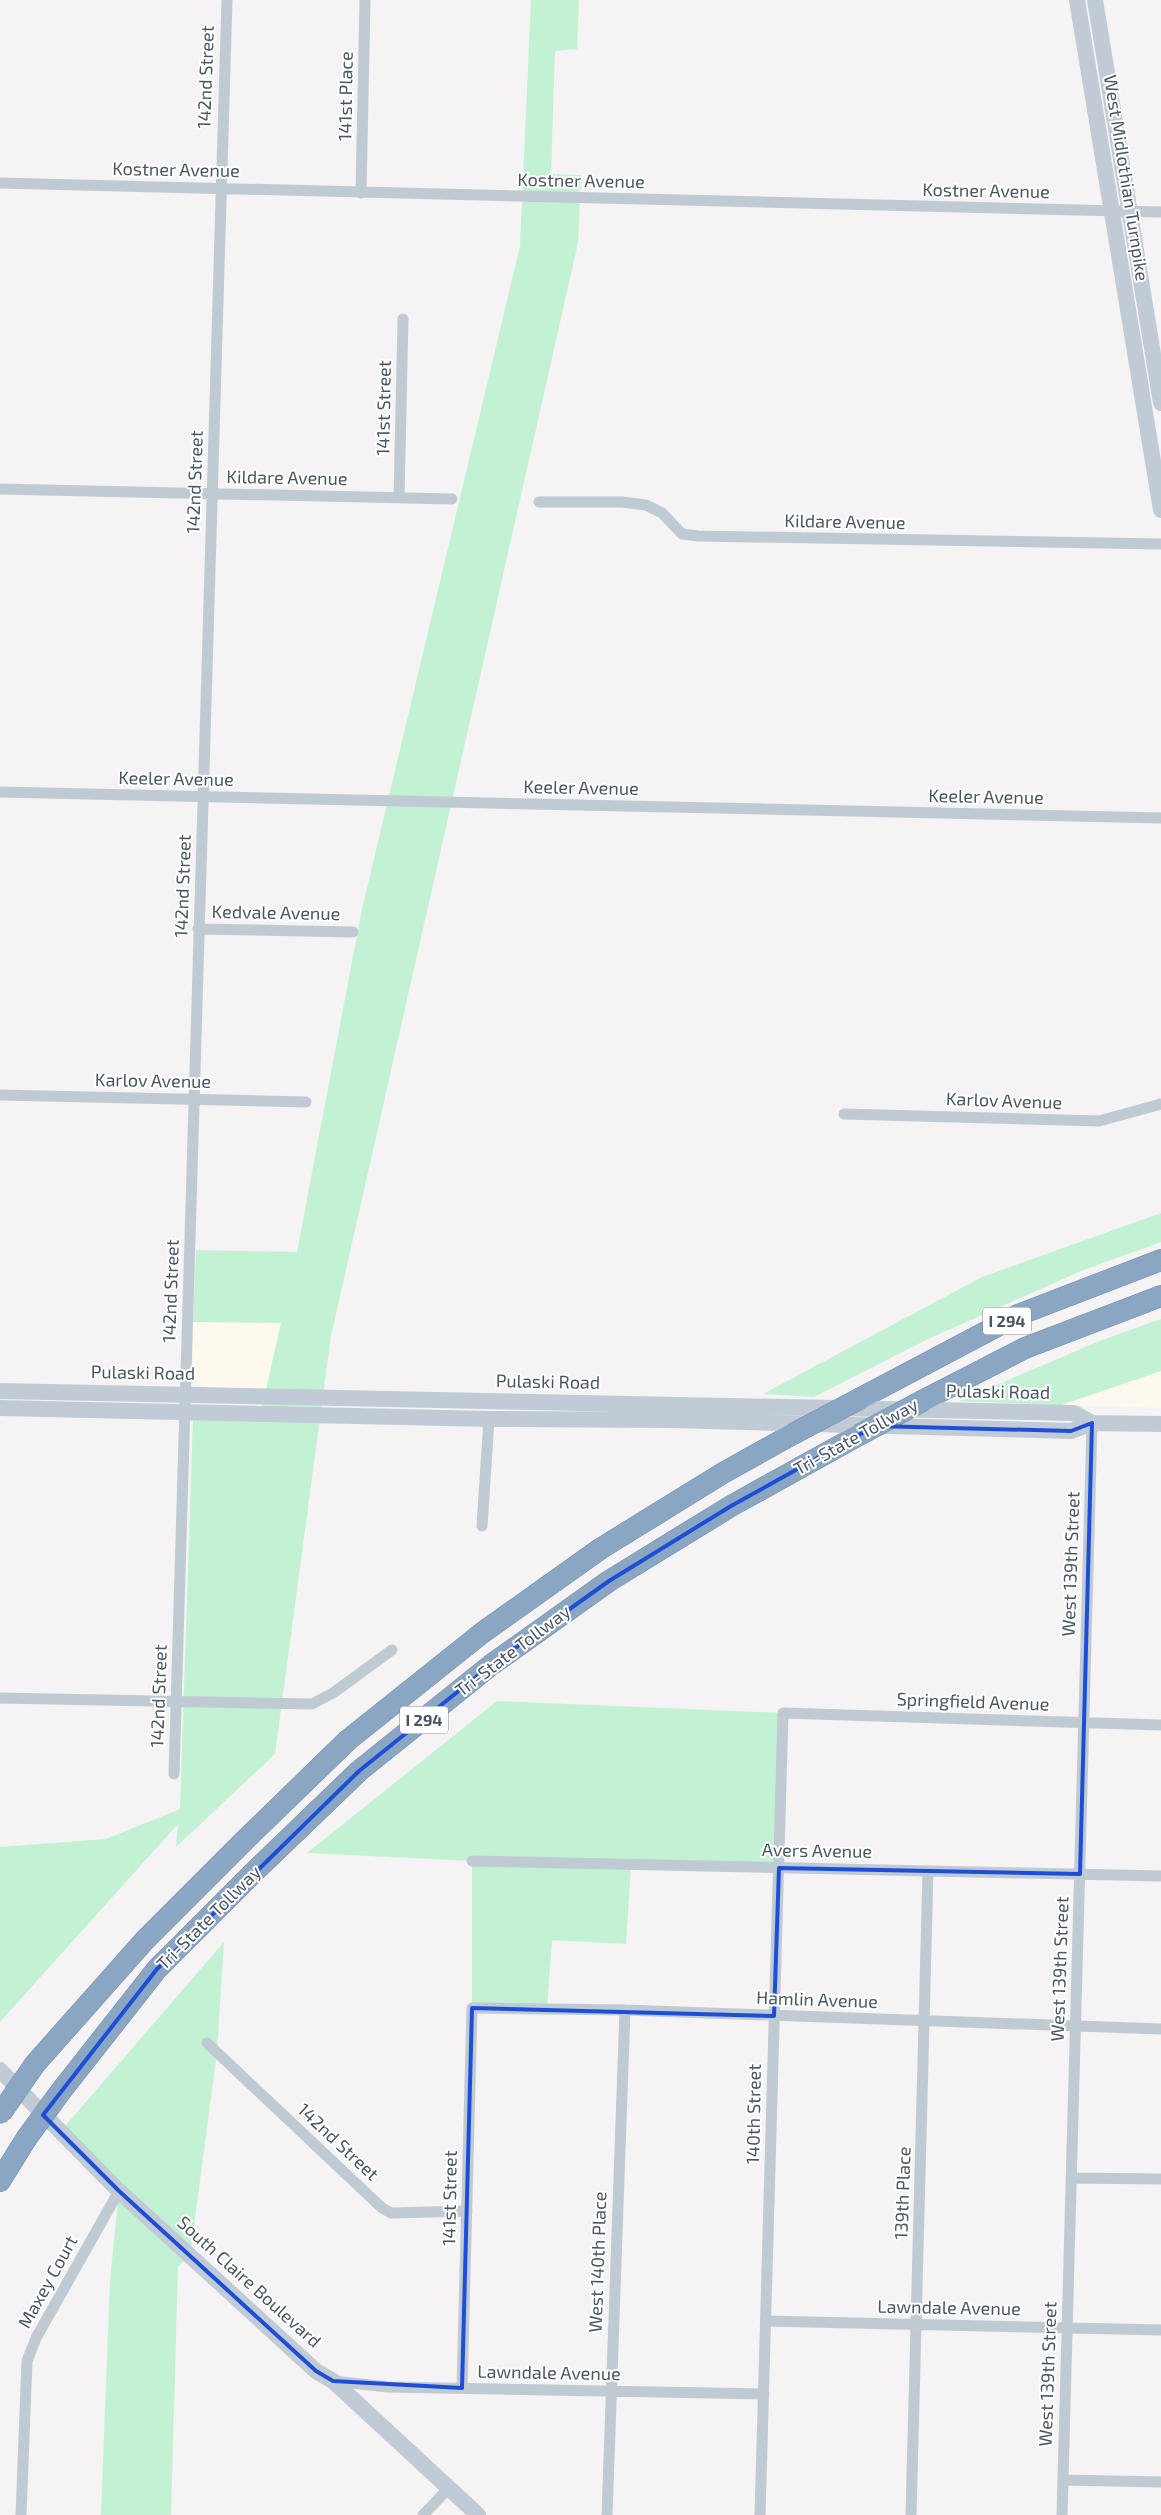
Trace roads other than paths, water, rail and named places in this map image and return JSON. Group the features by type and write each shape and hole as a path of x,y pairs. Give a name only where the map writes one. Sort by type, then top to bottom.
{"highway":[{"name":"Tri-State Tollway","path":"0,2113 35,2064 145,1940 244,1840 348,1740 482,1633 600,1549 723,1473 793,1434 1018,1315 1161,1260"},
{"name":"Tri-State Tollway","path":"0,2181 26,2139 61,2091 157,1970 256,1870 359,1771 492,1665 609,1581 731,1506 859,1435 1025,1348 1161,1296"}],"main road":[{"name":"West Midlothian Turnpike","path":"1077,0 1161,510"},
{"name":"West Midlothian Turnpike","path":"1094,0 1161,403"},
{"name":"Pulaski Road","path":"0,1391 186,1393 1074,1413 1092,1423"},
{"name":"Pulaski Road","path":"0,1408 489,1419 670,1420 1071,1431 1092,1423 1161,1424"},
{"name":"South Claire Boulevard","path":"0,2070 119,2191 316,2371 333,2381 478,2515"}],"street":[{"name":"142nd Street","path":"174,1774 227,0"},
{"name":"141st Place","path":"362,192 366,0"},
{"name":"Kostner Avenue","path":"0,184 1161,212"},
{"name":"141st Street","path":"399,498 403,319"},
{"name":"Kildare Avenue","path":"0,489 452,499"},
{"name":"Kildare Avenue","path":"539,502 622,502 646,505 662,513 682,534 698,536 1161,544"},
{"name":"Keeler Avenue","path":"0,792 1161,818"},
{"name":"Kedvale Avenue","path":"198,928 353,932"},
{"name":"Karlov Avenue","path":"0,1095 306,1102"},
{"name":"Karlov Avenue","path":"844,1114 1099,1121 1161,1104"},
{"path":"482,1526 489,1419"},
{"name":"West 139th Street","path":"1062,2515 1092,1423"},
{"path":"0,1698 176,1703 312,1704 333,1694 392,1650"},
{"name":"Springfield Avenue","path":"783,1713 1161,1726"},
{"name":"140th Street","path":"760,2515 783,1713"},
{"name":"Avers Avenue","path":"472,1861 1161,1876"},
{"name":"139th Place","path":"911,2515 928,1871"},
{"name":"141st Street","path":"462,2388 472,2008"},
{"name":"Hamlin Avenue","path":"472,2008 625,2010 1161,2029"},
{"name":"West 140th Place","path":"607,2515 625,2010"},
{"name":"142nd Street","path":"207,2043 382,2208 391,2213 467,2211"},
{"path":"1071,2178 1161,2180"},
{"name":"Maxey Court","path":"21,2515 27,2361 36,2338 119,2191"},
{"name":"Lawndale Avenue","path":"766,2321 1161,2330"},
{"name":"Lawndale Avenue","path":"333,2381 387,2387 764,2394"},
{"path":"1063,2480 1161,2482"},
{"path":"423,2515 448,2489"}]}
